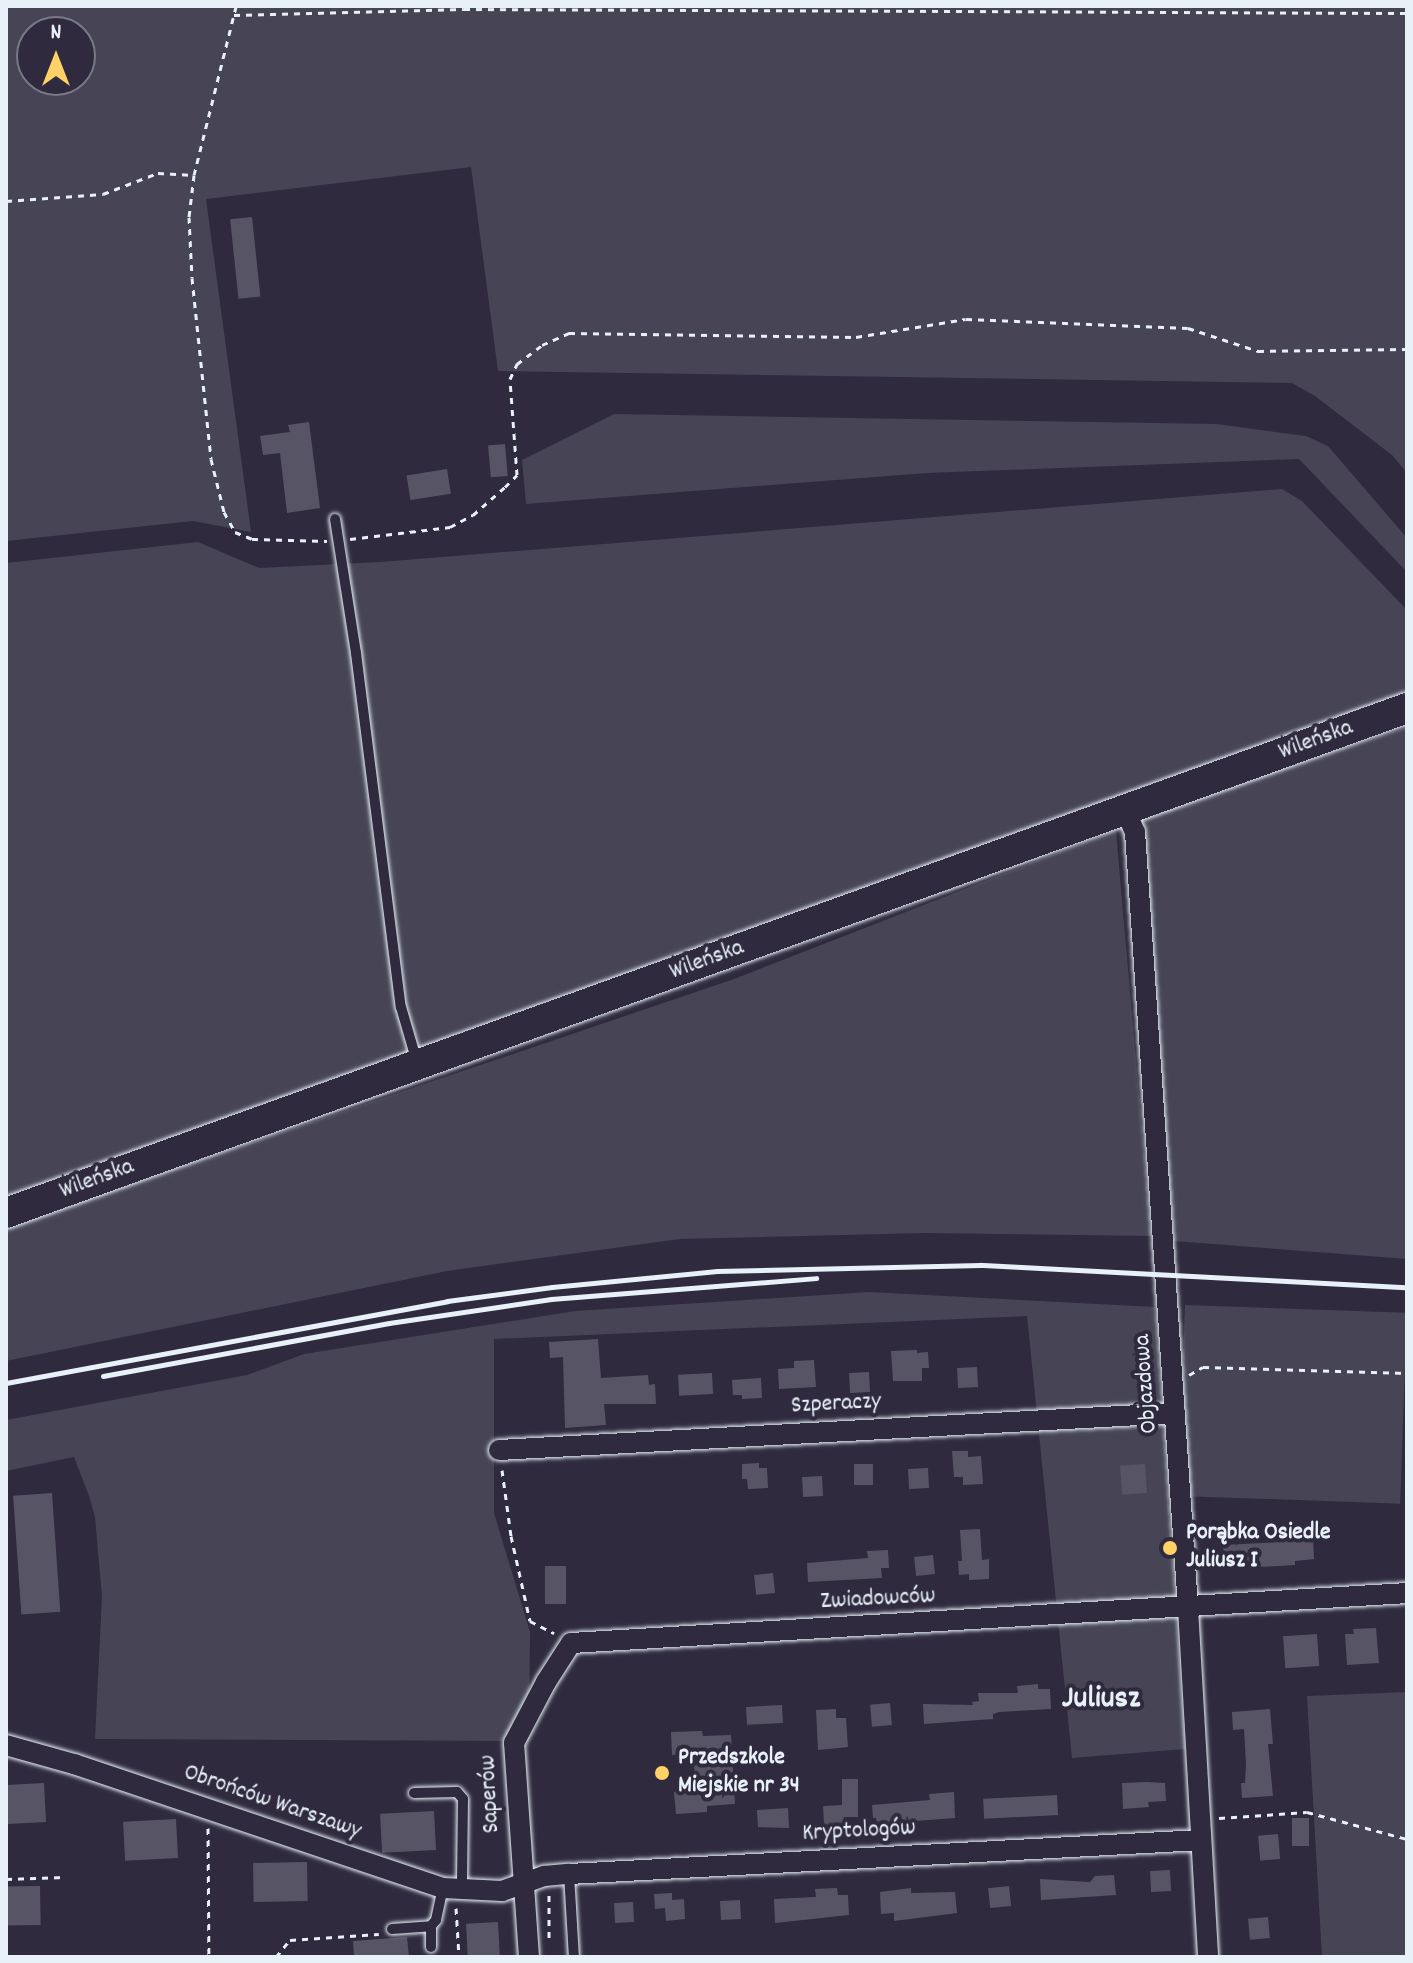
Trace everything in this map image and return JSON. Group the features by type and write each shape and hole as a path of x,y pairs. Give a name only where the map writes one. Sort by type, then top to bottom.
{"street":[{"name":"Wileńska","path":"6,1213 1407,708"},
{"name":"Objazdowa","path":"1125,809 1135,832 1188,1608 1208,1957"},
{"name":"Szperaczy","path":"499,1450 1175,1413"},
{"name":"Zwiadowców","path":"571,1643 1407,1593"},
{"name":"Saperów","path":"529,1957 514,1743 546,1682 571,1643"},
{"name":"Obrońców Warszawy","path":"6,1745 74,1764 453,1891 502,1891 523,1886"},
{"name":"Kryptologów","path":"523,1886 544,1876 569,1874 1200,1832"}],"lane":[{"path":"335,519 401,1007 417,1064"},
{"path":"414,1793 457,1792 463,1799 453,1891 431,1926 431,1947"},
{"path":"569,1874 574,1957"},
{"path":"392,1929 431,1926"}],"path":[{"path":"236,6 194,175 189,217 192,278 211,459 224,512 235,532 252,539 339,541 450,527 473,515 517,475 510,379 517,364 542,345 569,333 856,337 966,319 1188,328 1258,351 1407,349"},
{"path":"234,15 464,9 1407,13"},
{"path":"6,201 103,194 158,173 194,175"},
{"path":"1173,1385 1203,1367 1407,1373"},
{"path":"499,1450 511,1536 530,1621 571,1643"},
{"path":"1200,1832 1217,1819 1307,1812 1407,1839"},
{"path":"208,1824 209,1957"},
{"path":"6,1879 65,1877"},
{"path":"453,1891 459,1957"},
{"path":"526,1927 550,1925"},
{"path":"276,1957 290,1940 388,1934 392,1929"}],"shaded area":[{"path":"6,6 1407,6 1407,473 1392,455 1315,396 1292,383 498,371 471,167 206,199 251,532 193,521 6,541"},
{"path":"614,414 1216,424 1306,436 1328,446 1407,538 1407,572 1299,459 927,473 526,504 522,460"},
{"path":"1282,489 1302,501 1407,610 1407,692 6,1199 6,563 198,542 259,568 380,562"},
{"path":"1407,727 1407,1259 1174,1241 1141,816"},
{"path":"1116,830 1151,1236 925,1233 680,1239 447,1271 6,1361 6,1226 734,979"},
{"path":"869,1292 1155,1307 1185,1749 1072,1758 1027,1316 494,1339 494,1513 530,1632 529,1741 95,1739 102,1596 95,1517 74,1457 6,1471 6,1420 247,1375 304,1354 575,1311"},
{"path":"1185,1305 1407,1313 1400,1504 1178,1496"},
{"path":"1407,1692 1407,1957 1322,1957 1307,1696"}],"building":[{"path":"252,217 260,297 238,299 230,219"},
{"path":"309,422 320,508 287,513 280,453 263,455 260,436 290,432 288,425"},
{"path":"505,444 508,476 491,477 488,445"},
{"path":"447,469 451,494 410,500 407,475"},
{"path":"598,1339 601,1378 648,1375 649,1385 655,1384 656,1404 604,1404 606,1425 565,1428 563,1357 550,1358 549,1342"},
{"path":"917,1350 917,1353 928,1352 929,1368 922,1368 922,1381 893,1381 891,1351"},
{"path":"814,1360 816,1387 779,1389 778,1369 794,1368 794,1361"},
{"path":"977,1367 978,1387 958,1388 957,1368"},
{"path":"869,1372 870,1392 850,1393 849,1373"},
{"path":"712,1373 713,1394 679,1396 678,1375"},
{"path":"761,1378 762,1398 742,1399 742,1395 733,1395 732,1380"},
{"path":"952,1451 968,1451 968,1457 981,1456 983,1484 963,1485 963,1477 954,1477"},
{"path":"759,1463 759,1468 767,1468 768,1488 748,1489 747,1479 742,1479 742,1464"},
{"path":"854,1464 873,1464 873,1485 854,1485"},
{"path":"1145,1464 1147,1493 1122,1495 1120,1466"},
{"path":"928,1468 929,1488 909,1489 908,1469"},
{"path":"822,1476 823,1496 803,1497 802,1477"},
{"path":"52,1493 60,1612 21,1614 13,1496"},
{"path":"980,1529 982,1560 989,1559 989,1579 969,1580 969,1574 959,1575 958,1561 962,1561 960,1530"},
{"path":"1303,1532 1303,1536 1313,1536 1314,1559 1295,1561 1295,1565 1225,1569 1223,1545 1282,1542 1281,1533"},
{"path":"888,1550 889,1568 881,1568 882,1578 808,1582 807,1563 868,1558 867,1551"},
{"path":"933,1555 935,1574 916,1576 914,1557"},
{"path":"545,1566 566,1566 566,1604 545,1604"},
{"path":"773,1573 775,1593 756,1595 754,1575"},
{"path":"1376,1628 1379,1663 1347,1665 1345,1634 1354,1634 1353,1629"},
{"path":"1317,1634 1319,1666 1285,1668 1283,1636"},
{"path":"1038,1684 1038,1689 1050,1689 1051,1709 999,1712 993,1714 993,1719 924,1724 923,1704 973,1705 972,1702 979,1701 978,1693 1018,1693 1017,1686"},
{"path":"890,1703 892,1725 872,1727 870,1705"},
{"path":"782,1705 783,1723 747,1725 746,1707"},
{"path":"836,1709 836,1718 846,1718 848,1747 818,1750 816,1710"},
{"path":"1270,1709 1273,1744 1268,1744 1273,1796 1242,1798 1241,1783 1245,1783 1246,1764 1244,1729 1233,1730 1232,1712"},
{"path":"702,1731 703,1736 731,1735 735,1804 707,1806 707,1812 676,1814 674,1792 696,1790 693,1754 672,1755 671,1732"},
{"path":"842,1779 858,1779 858,1817 842,1817"},
{"path":"44,1783 46,1822 8,1824 6,1785"},
{"path":"1122,1783 1165,1783 1166,1801 1148,1802 1149,1807 1123,1809"},
{"path":"954,1792 955,1818 877,1824 876,1818 873,1818 872,1805 930,1800 929,1794"},
{"path":"1057,1795 1058,1815 984,1819 983,1799"},
{"path":"843,1805 844,1825 824,1826 823,1806"},
{"path":"788,1808 789,1828 758,1827 757,1810"},
{"path":"434,1811 436,1850 382,1853 380,1814"},
{"path":"1292,1818 1309,1818 1309,1846 1292,1846"},
{"path":"176,1819 178,1858 125,1861 123,1822"},
{"path":"1278,1834 1280,1859 1260,1861 1258,1836"},
{"path":"307,1862 308,1901 254,1902 253,1863"},
{"path":"1170,1870 1171,1891 1151,1892 1150,1871"},
{"path":"1114,1875 1116,1895 1041,1900 1040,1879 1090,1882 1095,1876"},
{"path":"40,1886 41,1925 7,1926 6,1887"},
{"path":"1009,1886 1011,1906 990,1908 988,1888"},
{"path":"837,1888 838,1895 848,1895 849,1915 775,1923 774,1899 816,1897 815,1889"},
{"path":"911,1888 911,1893 955,1892 957,1913 894,1921 894,1913 881,1914 880,1892"},
{"path":"672,1893 672,1900 684,1899 685,1919 666,1921 665,1908 655,1909 654,1894"},
{"path":"740,1900 741,1919 721,1920 720,1901"},
{"path":"633,1902 634,1922 615,1923 614,1903"},
{"path":"1268,1917 1270,1938 1250,1940 1248,1919"},
{"path":"498,1922 500,1957 468,1957 466,1924"},
{"path":"407,1937 409,1957 354,1957 353,1941"}],"railway":[{"path":"6,1383 447,1301 717,1271 981,1265 1407,1287"},
{"path":"103,1376 389,1323 551,1299 816,1278"}],"place":[{"name":"Porąbka Osiedle Juliusz I","path":"1170,1548"},
{"name":"Przedszkole Miejskie nr 34","path":"662,1773"}],"district":[{"name":"Juliusz","path":"1101,1700"}]}
